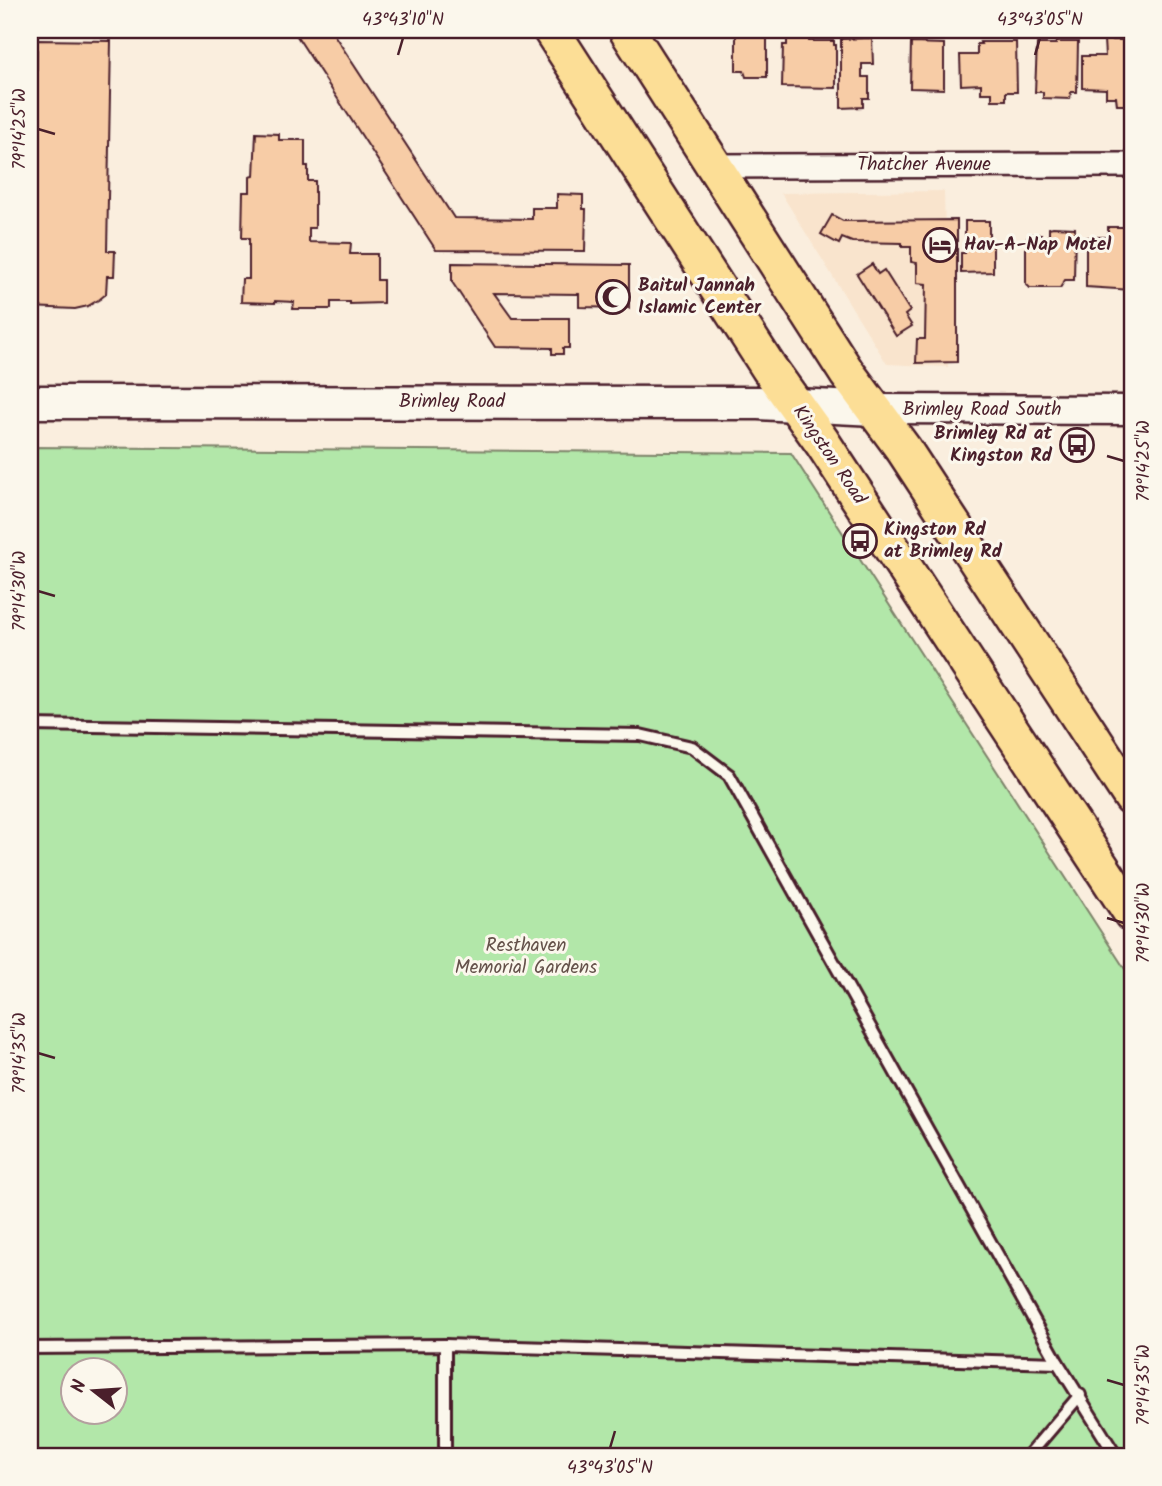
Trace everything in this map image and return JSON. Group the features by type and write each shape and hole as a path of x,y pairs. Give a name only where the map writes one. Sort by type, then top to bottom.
{"main road":[{"name":"Kingston Road","path":"551,30 769,368 822,442 1132,914"},
{"path":"627,30 847,373 904,450 1132,798"},
{"name":"Brimley Road","path":"30,402 795,404 874,409"}],"street":[{"name":"Thatcher Avenue","path":"716,166 1132,165"},
{"name":"Brimley Road South","path":"874,409 1132,410"}],"lane":[{"path":"30,725 640,735 692,747 729,775 1058,1363 1116,1456"},
{"path":"30,1348 445,1345 1058,1363"},
{"path":"445,1345 445,1456"},
{"path":"1028,1456 1080,1395"}],"shaded area":[{"path":"944,191 948,367 887,364 781,193"}],"green space":[{"name":"Resthaven Memorial Gardens","path":"30,447 791,453 1132,980 1132,1456 30,1456"}],"building":[{"path":"293,30 331,30 454,218 532,219 532,208 557,208 557,194 583,195 583,209 586,209 585,251 436,250"},
{"path":"736,30 767,30 767,77 746,77 744,71 736,71"},
{"path":"787,35 809,35 809,41 834,41 836,88 782,87 783,45 787,45"},
{"path":"872,38 873,64 862,64 862,77 869,77 869,98 863,98 863,107 841,108 841,39"},
{"path":"37,40 111,41 107,251 115,251 114,276 107,276 106,294 88,306 75,309 30,307 34,259"},
{"path":"1104,40 1132,40 1132,105 1117,105 1116,97 1106,97 1106,89 1082,88 1082,56 1105,56"},
{"path":"980,42 1016,42 1017,92 1006,92 1006,100 992,100 992,93 981,93 981,84 961,85 960,55 977,55 977,44 981,44"},
{"path":"1078,42 1077,92 1071,92 1070,99 1043,98 1043,92 1035,92 1037,44"},
{"path":"911,43 944,44 944,89 910,88"},
{"path":"256,133 279,134 279,140 305,140 308,181 315,181 315,228 309,228 309,242 351,243 350,254 377,254 377,280 383,280 383,303 331,302 331,309 293,309 294,302 241,302 242,279 249,279 249,238 242,238 243,192 250,192 250,177 254,176"},
{"path":"832,215 843,221 957,220 957,362 916,363 917,339 925,339 926,284 917,283 917,263 911,262 911,247 902,247 902,243 852,242 842,238 839,244 821,234"},
{"path":"965,221 989,221 993,272 961,273 961,253 965,253"},
{"path":"1108,227 1132,227 1132,290 1086,287 1086,237 1108,237"},
{"path":"1049,228 1075,228 1074,280 1065,280 1060,288 1030,288 1026,284 1026,239 1031,234 1041,234 1044,242 1049,242"},
{"path":"452,263 629,265 629,308 579,307 579,294 494,293 512,318 569,318 569,348 563,348 563,354 552,354 552,348 495,347 452,282"},
{"path":"872,264 878,274 884,270 910,311 905,315 912,326 896,336 857,274"}],"place":[{"name":"Hav-A-Nap Motel","path":"940,245"},
{"name":"Baitul Jannah Islamic Center","path":"613,297"},
{"name":"Brimley Rd at Kingston Rd","path":"1077,445"},
{"name":"Kingston Rd at Brimley Rd","path":"860,541"}]}
